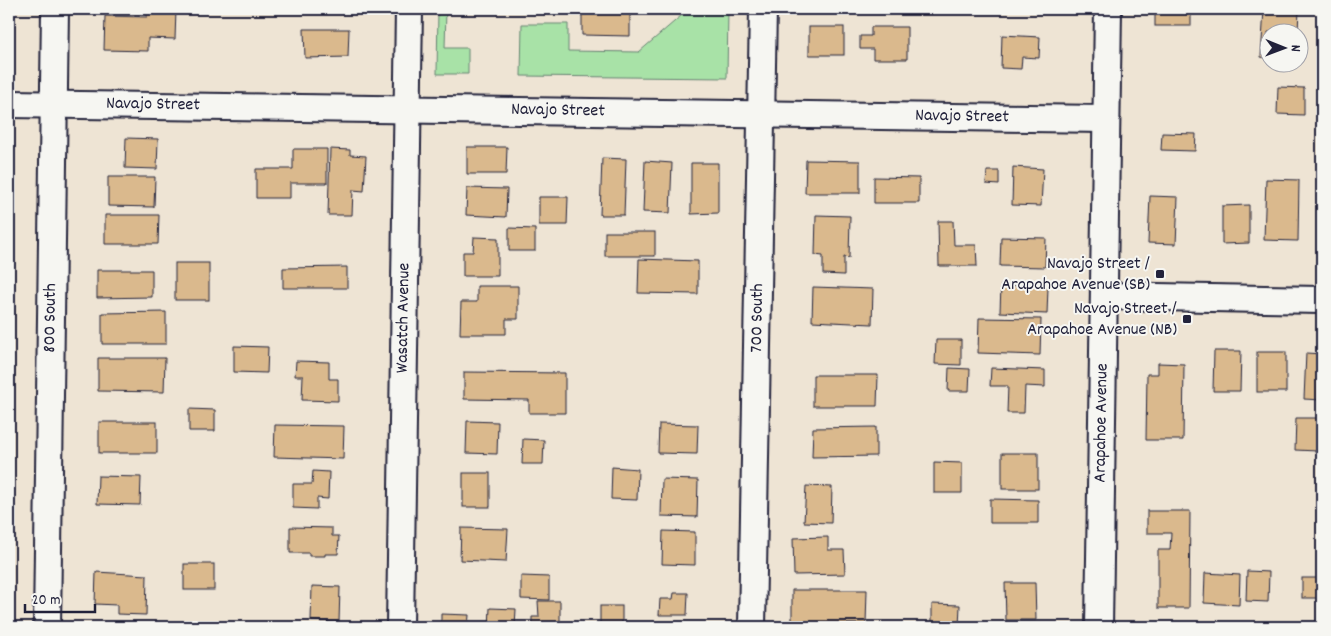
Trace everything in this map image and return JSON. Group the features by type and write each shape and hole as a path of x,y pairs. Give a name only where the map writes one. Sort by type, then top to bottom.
{"street":[{"name":"800 South","path":"47,627 55,9"},
{"name":"Wasatch Avenue","path":"400,627 409,9"},
{"name":"700 South","path":"752,627 763,9"},
{"name":"Arapahoe Avenue","path":"1099,627 1108,9"},
{"name":"Navajo Street","path":"9,104 1106,118"},
{"path":"1104,296 1322,300"}],"green space":[{"path":"438,9 446,9 445,48 468,48 468,74 437,74"},
{"path":"689,9 728,9 727,78 521,76 522,24 568,24 568,51 639,52"}],"building":[{"path":"547,9 662,9 662,13 630,13 630,36 582,35 582,11 547,11"},
{"path":"1155,9 1191,9 1191,26 1155,26"},
{"path":"1264,9 1299,9 1298,22 1263,22"},
{"path":"147,10 176,10 175,39 148,38 148,51 104,50 105,16 147,17"},
{"path":"809,27 844,27 844,55 809,55"},
{"path":"871,27 907,27 907,59 873,59 873,49 860,49 860,36 871,36"},
{"path":"304,29 349,29 348,57 305,58"},
{"path":"1002,35 1040,37 1039,58 1022,57 1021,69 1001,68"},
{"path":"1278,87 1304,88 1304,115 1277,114"},
{"path":"1162,133 1196,134 1195,151 1161,150"},
{"path":"126,138 158,139 157,169 125,168"},
{"path":"467,147 507,147 506,174 467,174"},
{"path":"293,149 327,149 327,183 290,183 290,198 256,198 256,169 293,169"},
{"path":"330,149 350,150 350,155 366,156 364,191 353,190 352,215 328,215"},
{"path":"602,158 626,159 624,215 600,215"},
{"path":"806,160 860,161 860,193 805,193"},
{"path":"645,161 672,163 670,213 643,212"},
{"path":"691,163 718,163 718,213 691,214"},
{"path":"1013,167 1043,169 1041,206 1012,205"},
{"path":"987,171 999,171 999,185 986,184"},
{"path":"108,177 155,177 154,207 108,206"},
{"path":"874,177 919,178 919,203 874,203"},
{"path":"1266,179 1299,180 1298,241 1264,240"},
{"path":"467,188 507,189 506,217 466,215"},
{"path":"1150,196 1178,197 1176,244 1148,243"},
{"path":"539,197 568,197 567,225 539,225"},
{"path":"1318,202 1322,202 1322,242 1318,242"},
{"path":"1249,205 1249,243 1222,244 1222,206"},
{"path":"105,215 159,215 158,244 105,244"},
{"path":"816,215 850,216 849,258 844,257 844,275 823,274 823,256 815,255"},
{"path":"938,221 953,221 954,245 976,245 977,266 939,266"},
{"path":"509,228 535,229 535,251 509,251"},
{"path":"605,232 655,232 655,256 605,256"},
{"path":"474,237 498,238 498,276 463,276 463,252 473,252"},
{"path":"1001,237 1046,238 1045,267 1000,266"},
{"path":"639,259 698,261 698,294 638,293"},
{"path":"175,263 209,263 209,300 175,300"},
{"path":"347,267 347,288 283,288 283,268"},
{"path":"97,270 152,270 152,297 97,298"},
{"path":"1001,285 1048,287 1047,314 1000,312"},
{"path":"477,286 518,286 518,319 506,319 506,334 460,334 461,302 477,302"},
{"path":"813,287 873,289 872,324 812,321"},
{"path":"166,312 166,344 102,344 102,313"},
{"path":"979,318 1041,319 1040,355 978,353"},
{"path":"936,340 961,340 961,365 935,364"},
{"path":"234,346 268,347 267,373 234,372"},
{"path":"1214,351 1241,351 1240,391 1213,391"},
{"path":"1257,352 1286,352 1286,392 1257,392"},
{"path":"1306,353 1322,354 1322,400 1304,399"},
{"path":"98,358 165,358 164,392 98,391"},
{"path":"296,361 329,362 329,379 338,379 338,401 302,400 303,376 295,376"},
{"path":"1158,363 1184,364 1183,440 1146,440 1147,374 1158,374"},
{"path":"949,368 970,369 969,391 948,391"},
{"path":"991,368 1045,370 1045,387 1025,386 1024,413 1007,413 1008,386 990,386"},
{"path":"464,372 565,373 565,413 529,413 529,400 464,399"},
{"path":"813,375 878,375 877,406 813,406"},
{"path":"189,409 215,410 215,431 189,431"},
{"path":"1296,418 1319,418 1318,451 1295,450"},
{"path":"467,421 498,422 497,454 466,453"},
{"path":"99,422 157,422 157,453 99,453"},
{"path":"659,424 698,425 697,454 658,453"},
{"path":"275,425 344,426 343,459 274,457"},
{"path":"876,427 876,456 812,457 813,428"},
{"path":"523,439 544,440 543,464 522,464"},
{"path":"1002,453 1038,453 1038,489 1002,489"},
{"path":"934,462 962,463 962,493 934,493"},
{"path":"612,467 638,469 637,500 611,499"},
{"path":"313,471 329,472 328,499 317,498 317,509 293,508 293,484 312,484"},
{"path":"463,473 490,473 490,507 463,507"},
{"path":"98,476 141,477 140,505 97,504"},
{"path":"662,479 698,480 697,517 661,516"},
{"path":"806,486 832,487 831,523 804,522"},
{"path":"990,499 1038,500 1038,523 990,523"},
{"path":"1147,511 1190,511 1189,608 1158,608 1158,550 1170,550 1171,533 1147,533"},
{"path":"290,527 332,528 332,536 339,536 338,554 309,556 309,553 290,553"},
{"path":"461,528 508,529 506,562 460,560"},
{"path":"663,531 695,532 695,565 662,564"},
{"path":"828,537 828,550 844,550 845,574 794,575 793,538"},
{"path":"184,564 214,564 214,590 184,590"},
{"path":"1247,571 1269,572 1268,602 1246,601"},
{"path":"96,572 147,575 146,615 117,614 117,605 95,604"},
{"path":"1205,573 1240,575 1239,605 1204,603"},
{"path":"521,576 549,577 549,600 521,599"},
{"path":"1302,578 1322,578 1322,598 1302,598"},
{"path":"1005,583 1035,583 1036,620 1006,620"},
{"path":"312,586 340,587 339,622 311,621"},
{"path":"792,590 867,590 866,624 792,623"},
{"path":"674,593 688,593 687,615 659,615 660,599 673,599"},
{"path":"538,601 560,601 560,627 532,627 532,617 539,617"},
{"path":"932,604 960,605 959,627 932,627"},
{"path":"600,606 622,606 622,626 600,626"},
{"path":"490,608 516,609 515,627 489,627"},
{"path":"441,614 469,615 468,627 441,627"},
{"path":"179,622 213,622 213,627 179,627"}],"place":[{"name":"Navajo Street / Arapahoe Avenue (SB)","path":"1160,274"},
{"name":"Navajo Street / Arapahoe Avenue (NB)","path":"1187,319"}]}
